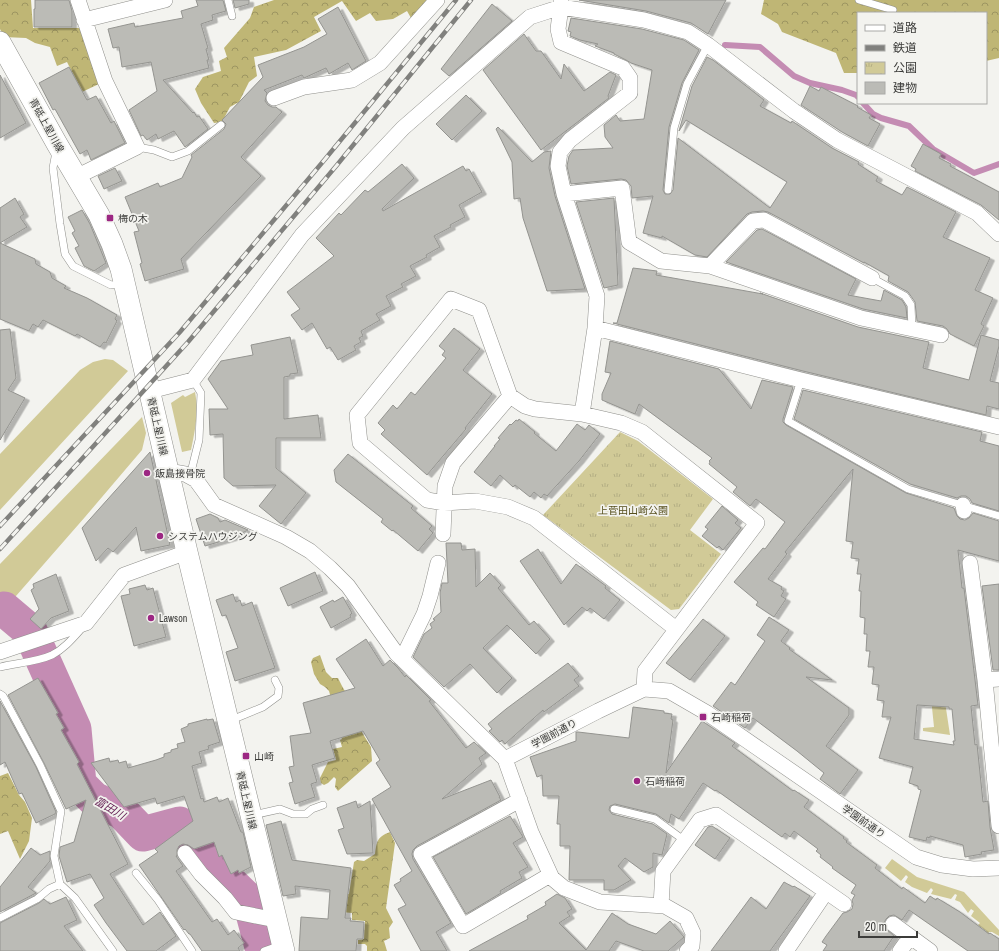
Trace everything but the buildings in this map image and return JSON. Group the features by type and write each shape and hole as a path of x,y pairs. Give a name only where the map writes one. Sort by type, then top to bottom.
{"main road":[{"name":"青砥上星川線","path":"0,42 99,215 112,244 125,284 187,552 276,920 275,949"}],"street":[{"path":"76,177 137,147 105,81 78,0"},
{"path":"84,20 165,0"},
{"path":"274,98 304,87 352,80 380,63 437,0"},
{"path":"565,3 558,29 561,42 623,68 630,78 630,93 570,140 560,152 558,166 564,194 597,296 595,328 582,414"},
{"path":"150,391 193,380 302,235 403,128 530,17 565,3 644,20 688,32 708,45 794,111 837,140 977,213 999,234"},
{"path":"564,194 622,188 629,242 661,261 710,266 861,318 941,335"},
{"path":"710,266 755,216 872,278"},
{"path":"644,689 645,671 676,628 757,523 642,432 620,423 582,414 535,409 525,406 510,396 479,310 451,299 357,414 360,443 427,500 444,503 482,502 508,507 534,518 676,628"},
{"path":"595,328 801,380 999,426"},
{"path":"443,534 445,486 453,463 510,396"},
{"path":"168,471 190,476 196,480 214,505 286,536 310,551 325,564 348,586 396,653 505,759 531,832 552,878 564,888 600,902 665,906 686,918 693,933 692,946 687,951"},
{"path":"0,652 86,623 124,575 187,552"},
{"path":"402,659 424,614 438,563"},
{"path":"970,563 992,679 999,826"},
{"name":"学園前通り","path":"505,759 644,689 669,691 707,713 916,856 942,865 973,870 999,868"},
{"path":"520,800 422,854 463,926 550,875"},
{"path":"660,906 663,871 700,820 716,815 844,904"},
{"path":"185,853 201,874 225,898 236,912 276,920"},
{"path":"786,951 826,892"},
{"path":"893,924 930,951"},
{"path":"900,951 910,937"}],"lane":[{"path":"228,0 232,16"},
{"path":"859,0 893,10"},
{"path":"668,190 674,128 687,84 708,45"},
{"path":"137,147 154,150 172,157 188,151 221,125"},
{"path":"57,144 53,168 65,254 73,266 111,285 125,284"},
{"path":"872,278 905,296 911,305 912,328"},
{"path":"190,476 199,440 201,393 193,380"},
{"path":"801,380 788,421 908,489 964,508 999,516"},
{"path":"0,667 52,655 70,641 86,623"},
{"path":"228,722 263,707 278,696 279,688 275,680"},
{"path":"0,694 3,696 40,765 61,811 54,856 60,884 76,898 113,951"},
{"path":"250,815 280,809 293,814 306,814 312,809 323,805"},
{"path":"614,809 655,820 685,841"},
{"path":"136,873 158,900 192,951"},
{"path":"0,918 37,899 49,889 60,884"}],"green space":[{"path":"0,0 31,0 33,28 82,28 101,83 82,92 67,62 57,66 50,47 35,43 26,38 4,37 0,29"},
{"path":"274,0 433,0 411,18 407,11 393,19 376,21 370,13 356,21 342,1 314,17 321,31 286,50 254,57 257,76 249,82 239,102 230,107 222,122 214,123 201,103 195,89 203,77 221,71 219,61 227,57 224,48 250,18 254,7"},
{"path":"764,0 999,0 999,58 987,61 987,12 857,12 857,73 844,73 836,53 782,32 778,24 761,14"},
{"path":"105,359 113,360 128,371 0,510 0,454 80,370 93,362"},
{"path":"195,392 197,414 191,450 182,452 171,403 183,395 185,397"},
{"path":"142,417 146,433 142,450 9,604 0,609 0,564"},
{"name":"上菅田山崎公園","path":"620,432 638,441 713,499 690,530 721,554 679,609 671,610 543,515"},
{"path":"320,655 326,672 332,678 338,678 355,708 355,721 371,747 372,761 338,791 335,787 336,779 334,777 324,785 321,783 320,778 328,762 336,760 333,749 342,747 340,740 342,739 329,691 320,684 314,674 311,662 313,658"},
{"path":"942,682 950,735 923,731 923,728 934,727 930,688"},
{"path":"8,773 19,795 25,802 32,818 29,841 20,859 8,831 0,834 0,776"},
{"path":"390,832 395,843 386,908 393,922 389,928 390,938 384,941 387,951 367,951 367,946 365,944 358,944 358,940 364,939 365,921 352,920 352,913 331,911 333,893 349,894 354,862 357,860 364,861 375,854 378,840"},
{"path":"892,859 917,877 964,892 999,930 999,936 989,932 976,951 973,951 986,931 978,925 980,923 971,916 974,911 971,909 968,913 960,902 955,900 957,895 955,894 951,899 931,894 933,890 931,888 927,893 912,887 905,882 908,877 906,875 901,881 885,868"}],"waterway":[{"path":"725,45 760,47 794,76 810,83 842,90 857,96"},
{"path":"864,104 873,114 881,118 909,126 933,149 974,173 999,164"},
{"name":"富田川","path":"4,609 30,631 74,729 79,784 94,799 122,812 143,834 180,824 214,867 250,902 263,951"}],"railway":[{"path":"0,526 180,332 456,0"},
{"path":"0,549 188,342 337,165 471,0"}],"place":[{"name":"梅の木","path":"110,218"},
{"name":"飯島接骨院","path":"147,473"},
{"name":"システムハウジング","path":"160,536"},
{"name":"Lawson","path":"151,618"},
{"name":"石崎稲荷","path":"703,717"},
{"name":"山崎","path":"246,756"},
{"name":"石﨑稲荷","path":"637,781"}]}
